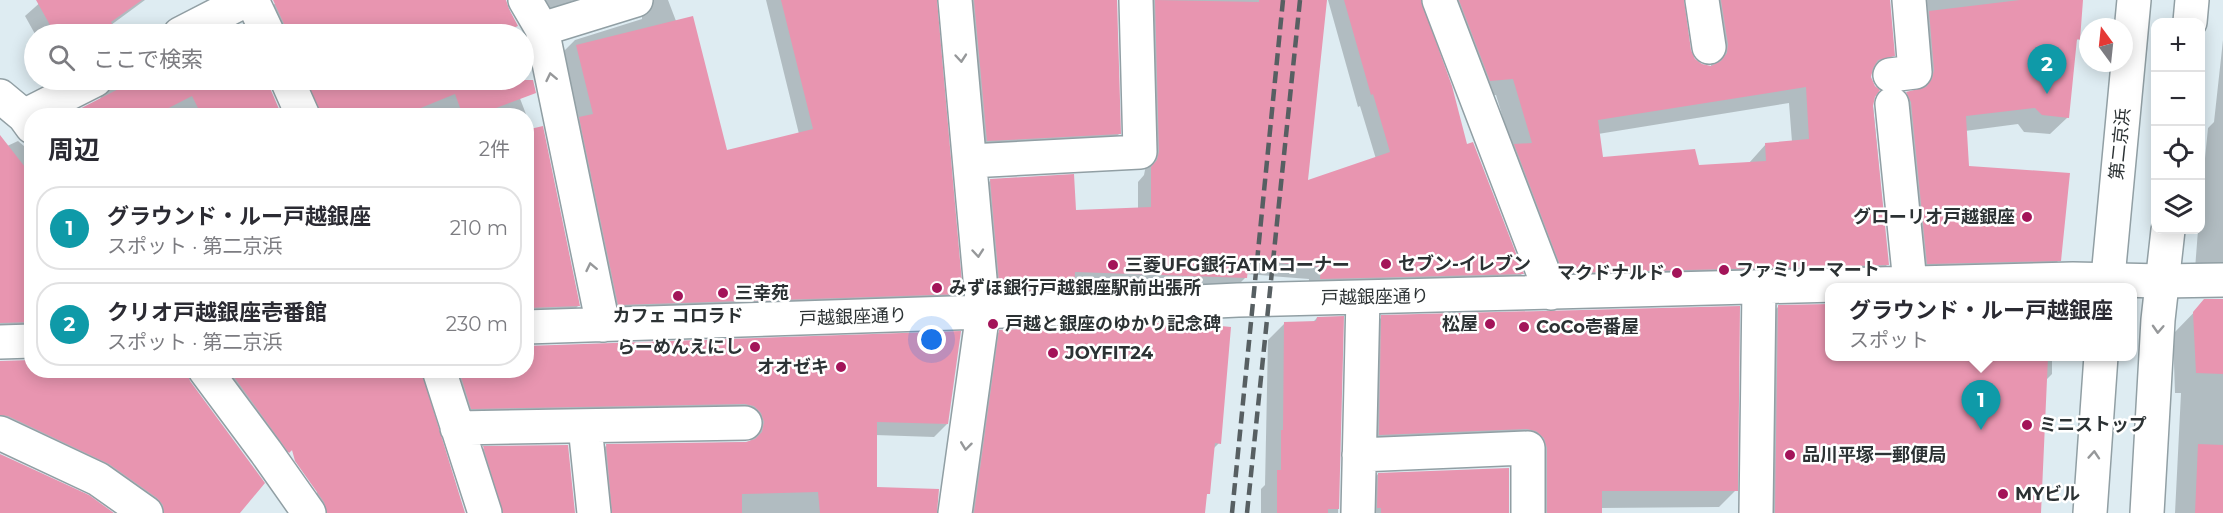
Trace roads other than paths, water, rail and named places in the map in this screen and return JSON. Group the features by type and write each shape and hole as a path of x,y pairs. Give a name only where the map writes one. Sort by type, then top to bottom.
{"main road":[{"path":"199,24 246,0"},
{"path":"252,0 263,24"},
{"path":"525,0 542,29 603,325"},
{"path":"542,29 636,0"},
{"path":"955,0 983,312 955,513"},
{"path":"970,161 1140,152 1136,0"},
{"path":"1439,0 1551,293"},
{"path":"1702,0 1709,47"},
{"path":"1909,0 1915,72 1891,89 1910,283"},
{"name":"第二京浜","path":"2108,283 2134,0"},
{"path":"2190,18 2192,0"},
{"path":"31,108 72,90"},
{"path":"291,90 299,108"},
{"path":"2147,513 2158,320 2168,234"},
{"name":"戸越銀座通り","path":"1910,283 2108,283 2223,280"},
{"name":"戸越銀座通り","path":"534,327 983,312 1227,300 1825,286"},
{"path":"1756,513 1759,288"},
{"path":"1358,513 1364,297"},
{"path":"0,342 24,341"},
{"path":"2090,513 2101,361"},
{"path":"211,378 266,452 297,508"},
{"path":"441,378 485,513"},
{"path":"457,428 745,423"},
{"path":"585,426 594,513"},
{"path":"0,434 98,478 146,513"},
{"path":"1359,455 1528,448 1528,513"}],"railway":[{"path":"1232,513 1283,0"},
{"path":"1247,513 1300,0"}],"place":[{"name":"クリオ戸越銀座壱番館","path":"2047,94"},
{"name":"グローリオ戸越銀座","path":"2027,217"},
{"name":"セブン-イレブン","path":"1386,264"},
{"name":"三菱UFG銀行ATMコーナー","path":"1113,265"},
{"name":"ファミリーマート","path":"1724,270"},
{"name":"マクドナルド","path":"1677,273"},
{"name":"みずほ銀行戸越銀座駅前出張所","path":"937,288"},
{"name":"三幸苑","path":"723,293"},
{"name":"カフェ コロラド","path":"678,296"},
{"name":"戸越と銀座のゆかり記念碑","path":"993,324"},
{"name":"松屋","path":"1490,324"},
{"name":"CoCo壱番屋","path":"1524,327"},
{"name":"らーめんえにし","path":"755,347"},
{"name":"JOYFIT24","path":"1053,353"},
{"name":"オオゼキ","path":"841,367"},
{"name":"ミニストップ","path":"2027,425"},
{"name":"グラウンド・ルー戸越銀座","path":"1981,430"},
{"name":"品川平塚一郵便局","path":"1790,455"},
{"name":"MYビル","path":"2003,494"}]}
